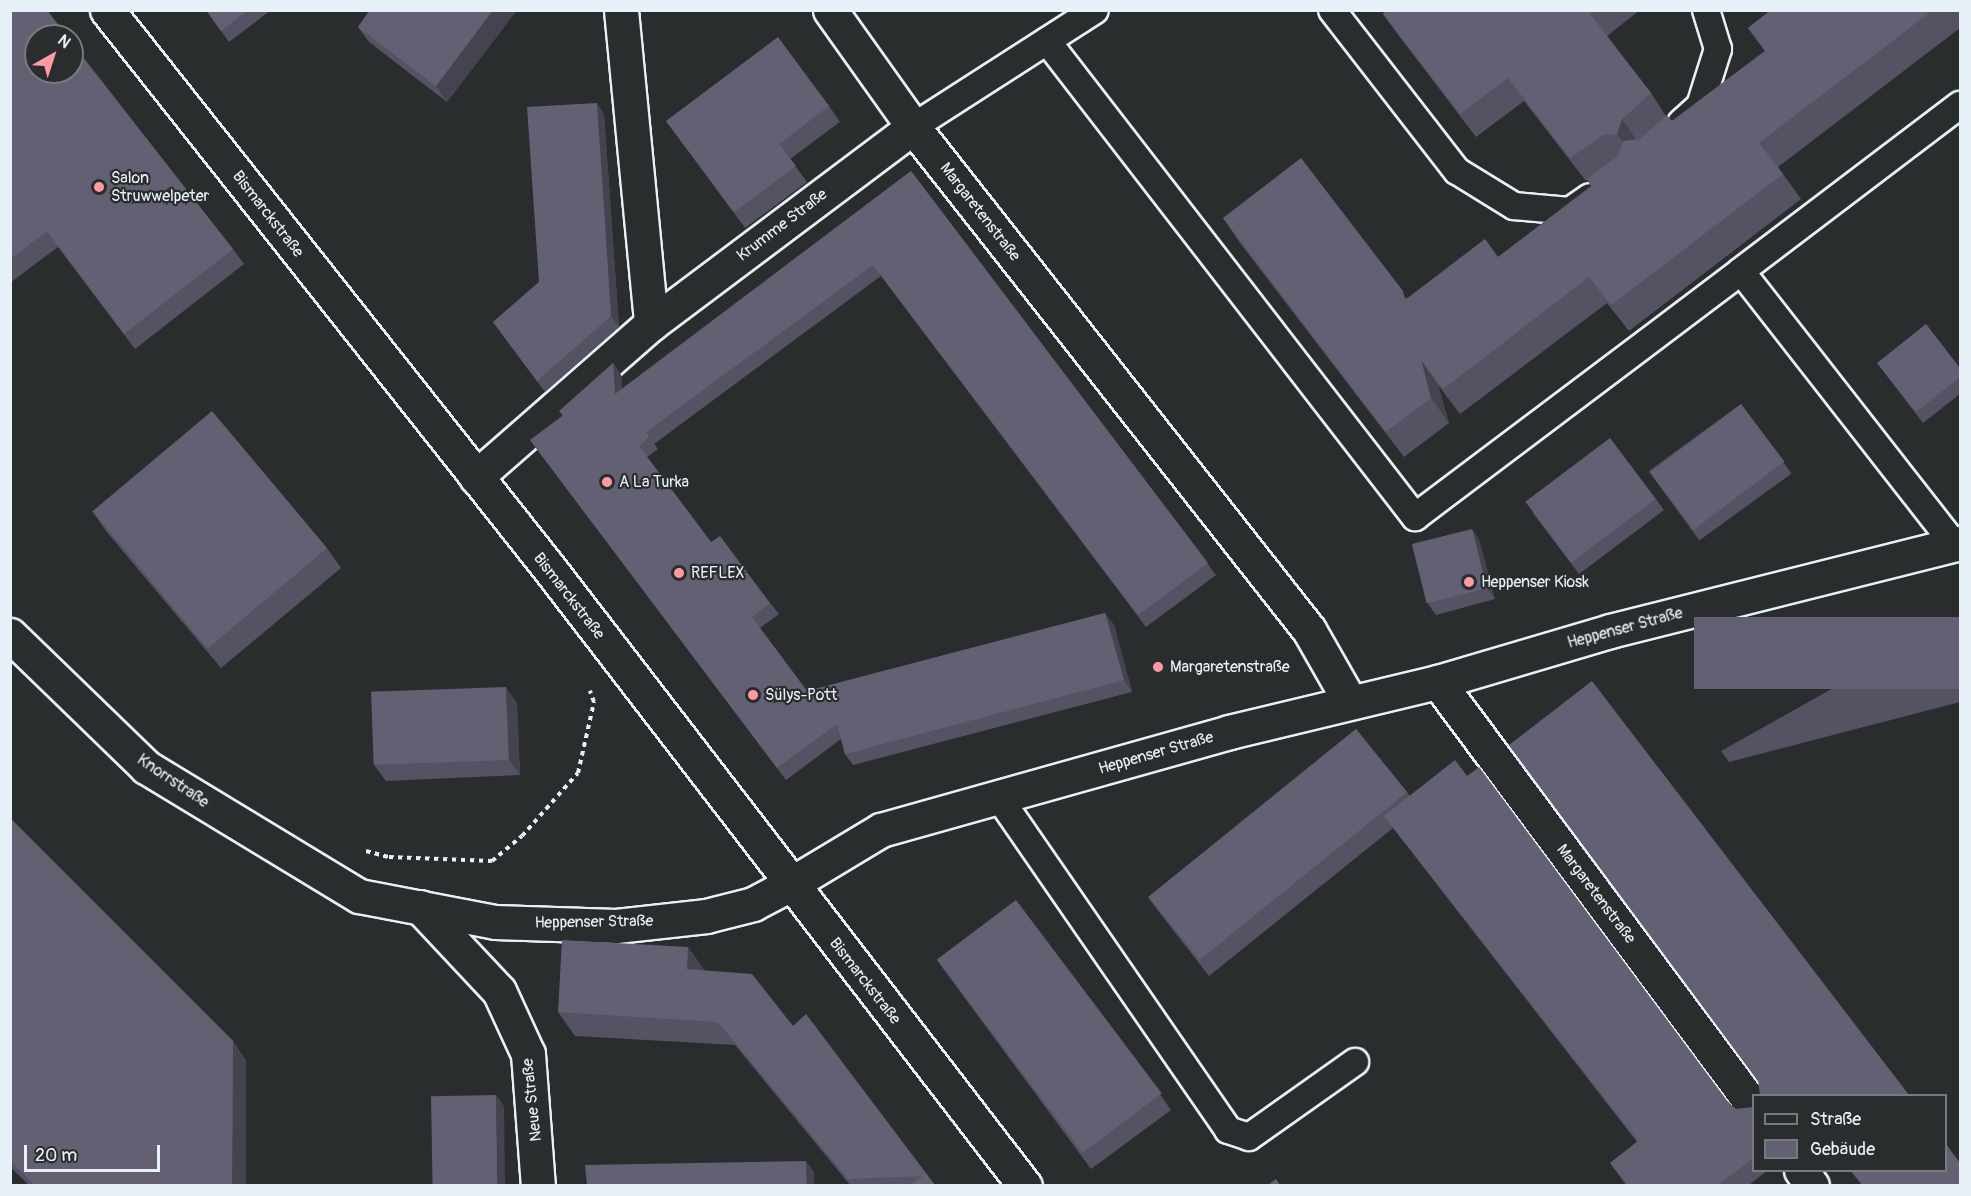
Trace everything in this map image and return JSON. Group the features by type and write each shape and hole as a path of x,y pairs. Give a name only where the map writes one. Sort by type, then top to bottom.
{"street":[{"name":"Bismarckstraße","path":"107,10 476,477 1025,1185"},
{"path":"621,10 651,324"},
{"name":"Margaretenstraße","path":"830,10 912,127 1309,630 1348,700"},
{"name":"Krumme Straße","path":"476,477 651,324 912,127"},
{"name":"Heppenser Straße","path":"359,896 495,922 616,926 706,916 753,904 881,831 1348,700 1438,682 1610,631 1957,544"},
{"name":"Knorrstraße","path":"10,635 146,767 359,896"},
{"name":"Margaretenstraße","path":"1438,682 1752,1104"},
{"name":"Neue Straße","path":"420,907 499,991 528,1054 538,1185"},
{"path":"1802,1172 1812,1185"}],"lane":[{"path":"912,127 1095,10"},
{"path":"1332,10 1457,171 1514,206 1570,211 1608,184"},
{"path":"1666,137 1700,106 1718,50 1706,10"},
{"path":"1047,41 1414,517 1960,105"},
{"path":"1741,271 1957,544"},
{"path":"1000,799 1228,1130 1249,1137 1355,1062"}],"path":[{"path":"355,848 389,857 492,861 522,836 578,773 594,702 586,679"}],"building":[{"path":"10,10 47,10 58,24 24,24 24,84 84,84 84,58 233,249 124,334 47,231 10,259"},
{"path":"206,10 248,10 221,31"},
{"path":"370,10 493,10 436,86 358,27"},
{"path":"1387,10 1594,10 1590,14 1651,93 1622,119 1617,134 1603,135 1570,158 1508,78 1460,114 1383,14"},
{"path":"1771,10 1933,10 1759,143 1783,174 1611,305 1589,277 1443,389 1421,360 1431,398 1386,432 1223,218 1301,158 1403,291 1405,300 1485,239 1498,257 1592,186 1587,179 1618,156 1623,141 1640,139 1667,115 1672,121 1765,51 1748,28"},
{"path":"778,37 829,106 779,144 796,166 734,212 666,121"},
{"path":"597,103 611,316 537,381 493,322 539,282 527,107"},
{"path":"911,171 1208,563 1138,615 873,265 646,432 649,437 639,446 711,542 720,536 770,603 752,617 807,691 1105,613 1124,680 845,754 837,724 777,768 530,440 563,416 559,411 613,363 615,394"},
{"path":"1926,324 1960,368 1960,377 1916,412 1877,363"},
{"path":"1741,404 1784,462 1693,530 1650,473"},
{"path":"212,411 327,548 208,648 92,511"},
{"path":"1610,438 1656,499 1571,562 1525,502"},
{"path":"1472,529 1487,588 1427,603 1412,544"},
{"path":"1694,617 1960,617 1960,689 1694,689"},
{"path":"1592,681 1908,1094 1760,1094 1758,1080 1509,745"},
{"path":"506,687 509,760 374,765 371,692"},
{"path":"1356,729 1407,792 1199,960 1149,897"},
{"path":"1455,760 1467,776 1479,767 1728,1102 1736,1109 1752,1107 1752,1160 1718,1185 1628,1185 1610,1163 1638,1141 1384,816"},
{"path":"10,818 233,1041 232,1185 35,1185 10,1161"},
{"path":"1016,900 1162,1093 1083,1153 937,960"},
{"path":"562,940 688,947 687,969 752,974 793,1026 806,1014 935,1185 910,1185 923,1176 848,1179 718,1022 558,1012"},
{"path":"496,1095 498,1185 433,1186 431,1096"},
{"path":"1947,1145 1960,1163 1960,1185 1862,1185 1852,1172 1947,1172"},
{"path":"806,1161 807,1185 587,1185 585,1165"},
{"path":"1276,1179 1280,1185 1268,1185"}],"place":[{"name":"Salon Struwwelpeter","path":"99,187"},
{"name":"A La Turka","path":"607,482"},
{"name":"REFLEX","path":"679,573"},
{"name":"Heppenser Kiosk","path":"1469,582"},
{"name":"Margaretenstraße","path":"1158,667"},
{"name":"Sülys-Pott","path":"753,695"}]}
